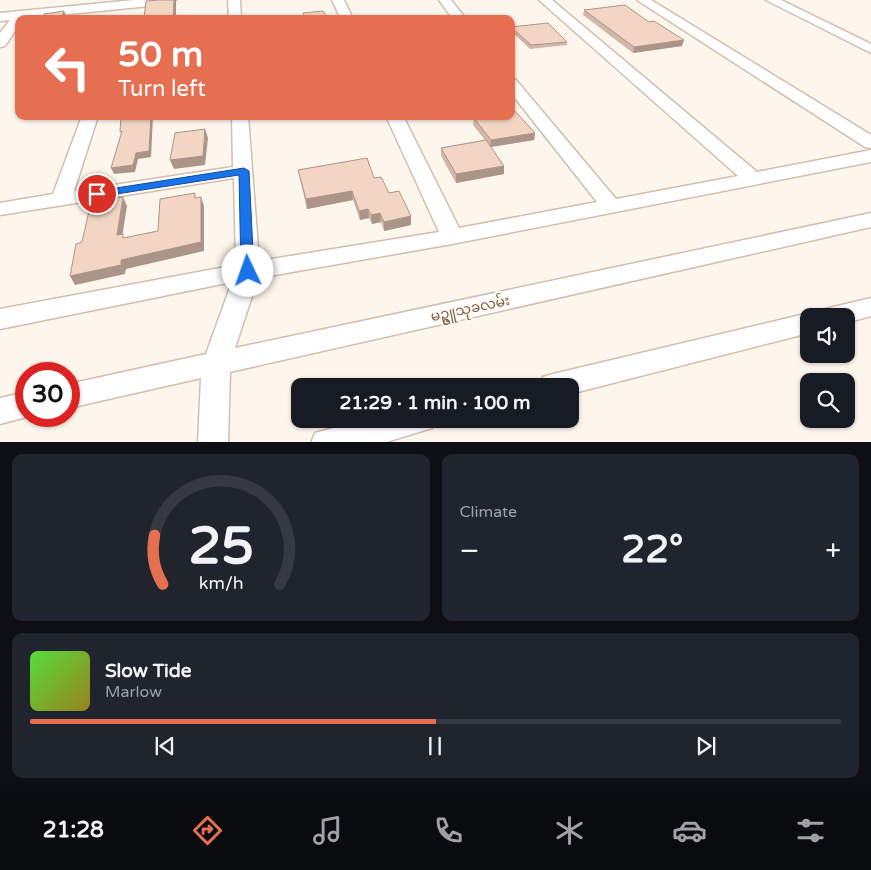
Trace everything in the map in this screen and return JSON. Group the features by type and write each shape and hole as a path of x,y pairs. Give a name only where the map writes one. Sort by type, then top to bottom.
{"street":[{"path":"0,16 170,0"},
{"path":"234,0 235,15"},
{"path":"338,0 345,15"},
{"path":"445,0 457,15"},
{"path":"545,0 754,179"},
{"path":"643,0 871,143"},
{"path":"772,0 871,49"},
{"path":"124,15 128,4"},
{"path":"0,43 15,21"},
{"path":"515,88 610,206"},
{"path":"61,200 89,120"},
{"path":"213,442 216,364 248,271 240,120"},
{"path":"396,120 452,237"},
{"path":"0,319 248,271 452,237 871,156"},
{"path":"0,209 244,171"},
{"name":"မဥ္ဇူသုခလမ်း","path":"80,394 871,220"},
{"path":"855,311 871,307"},
{"path":"579,380 800,325"},
{"path":"0,411 15,408"},
{"path":"326,442 384,428"}],"building":[{"path":"174,0 173,15 144,15 146,1"},
{"path":"625,5 649,22 654,21 684,40 634,47 584,10"},
{"path":"64,11 62,15 44,14"},
{"path":"323,11 326,15 304,15 303,13"},
{"path":"548,23 567,42 531,45 515,31 515,27"},
{"path":"515,111 535,133 491,140 476,120 515,120"},
{"path":"121,120 151,120 149,151 136,153 133,165 111,168 122,131 120,132"},
{"path":"205,129 203,156 170,160 175,133"},
{"path":"486,140 504,166 456,174 441,148"},
{"path":"367,158 374,178 381,177 389,193 399,191 411,216 384,222 380,213 371,215 368,209 359,211 352,191 306,199 298,170"},
{"path":"195,193 195,198 201,197 201,242 121,260 121,265 70,276 76,244 82,242 91,202 123,197 117,235 123,234 123,238 158,231 160,199"}],"route":[{"path":"97,194 244,171 248,271"}]}
